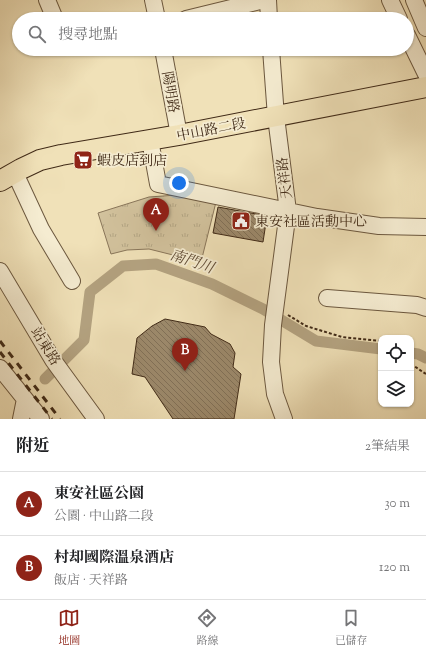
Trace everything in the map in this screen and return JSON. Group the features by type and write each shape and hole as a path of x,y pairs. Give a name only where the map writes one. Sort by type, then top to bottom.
{"main road":[{"name":"中山路二段","path":"7,177 40,160 61,155 276,117 426,87"}],"street":[{"path":"47,0 52,12"},
{"path":"153,0 156,12"},
{"path":"215,12 264,0"},
{"path":"268,0 269,12"},
{"path":"390,0 396,12"},
{"path":"414,0 426,28"},
{"path":"414,49 426,74"},
{"name":"陽明路","path":"164,56 179,135"},
{"name":"天祥路","path":"272,56 276,117 288,211 273,325 272,368 274,394 284,419"},
{"path":"150,140 158,184 317,217 379,226 426,227"},
{"path":"7,177 72,281"},
{"name":"站東路","path":"0,272 54,360 96,419"},
{"path":"327,298 417,305 426,308"},
{"path":"0,368 40,419"},
{"path":"22,419 25,399"}],"path":[{"path":"275,307 306,326 342,337 378,341"},
{"path":"414,366 426,374"}],"green space":[{"path":"177,195 216,202 201,262 149,249 127,250 111,254 98,213 149,197"}],"building":[{"name":"東安社區活動中心","path":"218,207 267,216 263,242 213,233"},
{"path":"165,319 205,327 211,334 230,344 235,353 233,367 241,374 234,419 173,419 145,377 132,374 137,338 152,326"}],"waterway":[{"name":"南門川","path":"45,379 84,340 90,292 123,266 156,264 212,284 263,309 316,341 378,349"},
{"name":"南門川","path":"414,353 426,358"}],"railway":[{"path":"0,341 60,419"},
{"path":"0,352 52,419"}],"place":[{"name":"蝦皮店到店","path":"83,160"},
{"name":"東安社區活動中心","path":"241,221"},
{"name":"東安社區公園","path":"156,231"},
{"name":"村却國際溫泉酒店","path":"185,371"}]}
